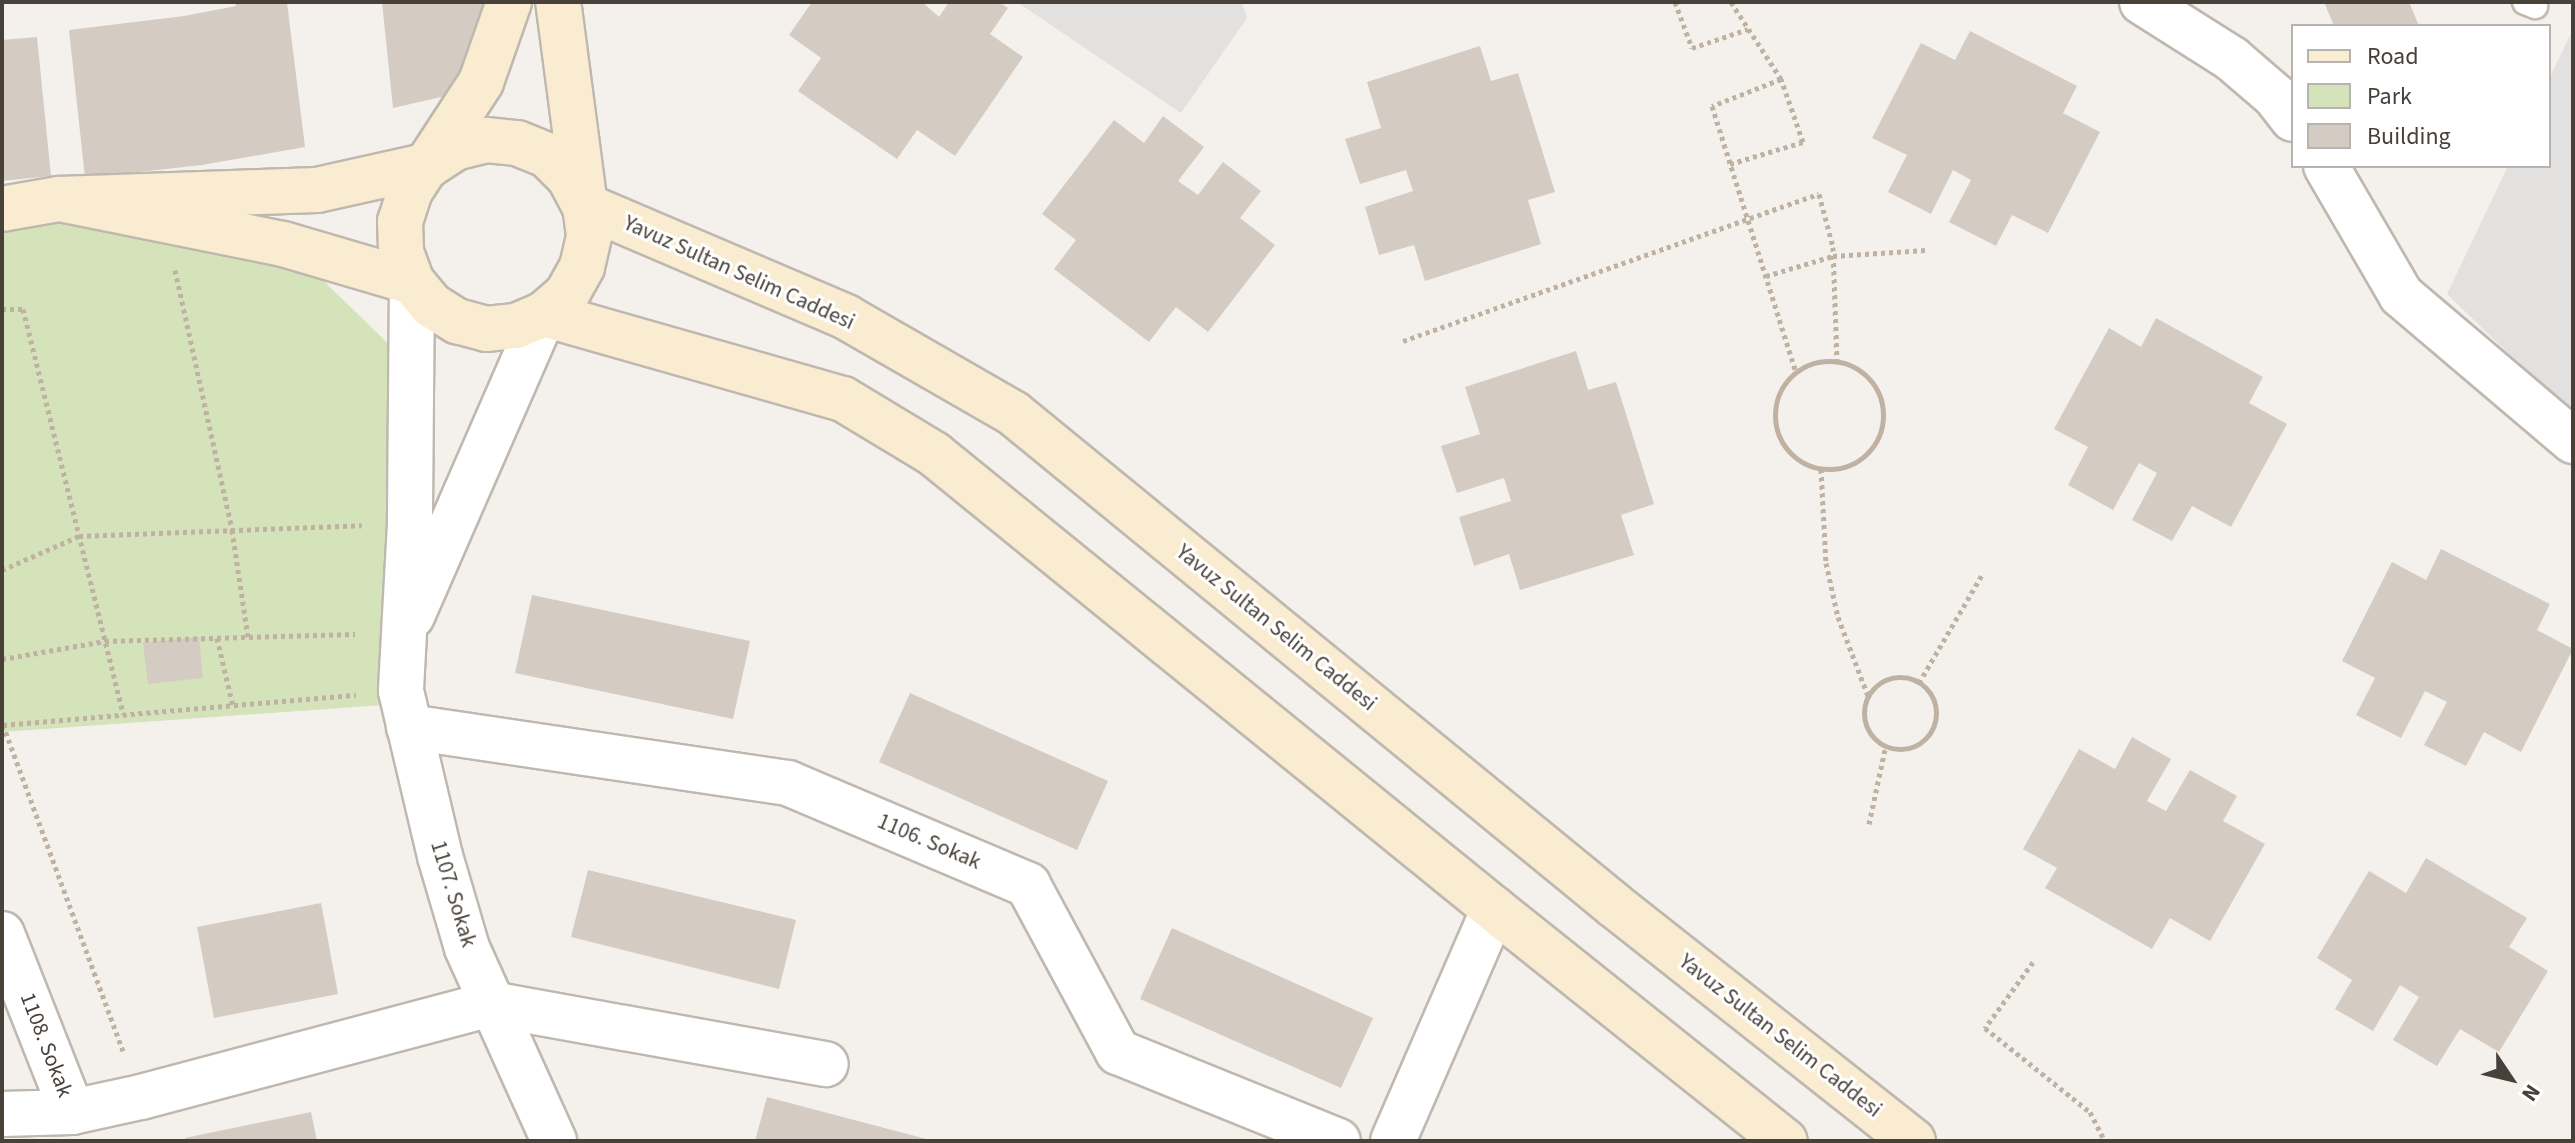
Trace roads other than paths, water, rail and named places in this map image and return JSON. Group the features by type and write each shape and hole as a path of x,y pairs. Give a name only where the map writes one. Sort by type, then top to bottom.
{"street":[{"path":"509,2 481,82 410,191 400,221 401,252 412,282 431,305 457,321 486,329 516,326 544,314 567,294 582,267 589,236 558,2"},
{"path":"2142,2 2232,59 2275,96 2291,116"},
{"path":"2,209 59,199 317,190 429,165 455,148 486,140 517,143 547,155 569,177 584,205"},
{"path":"2327,168 2401,295 2573,441"},
{"path":"59,199 283,244 412,282"},
{"name":"Yavuz Sultan Selim Caddesi","path":"584,205 846,317 1013,413 1602,895 1913,1141"},
{"name":"1107. Sokak","path":"412,282 410,523 403,632 405,709 440,856 467,948 554,1141"},
{"path":"544,314 843,399 934,454 1785,1141"},
{"name":"1107. Sokak","path":"403,632 429,584 544,314"},
{"name":"1106. Sokak","path":"405,709 788,783 1028,885 1118,1052 1338,1141"},
{"path":"1393,1141 1494,909"},
{"name":"1108. Sokak","path":"2,934 72,1112"},
{"path":"2,1114 72,1112 141,1097 491,1004 826,1064"}]}
